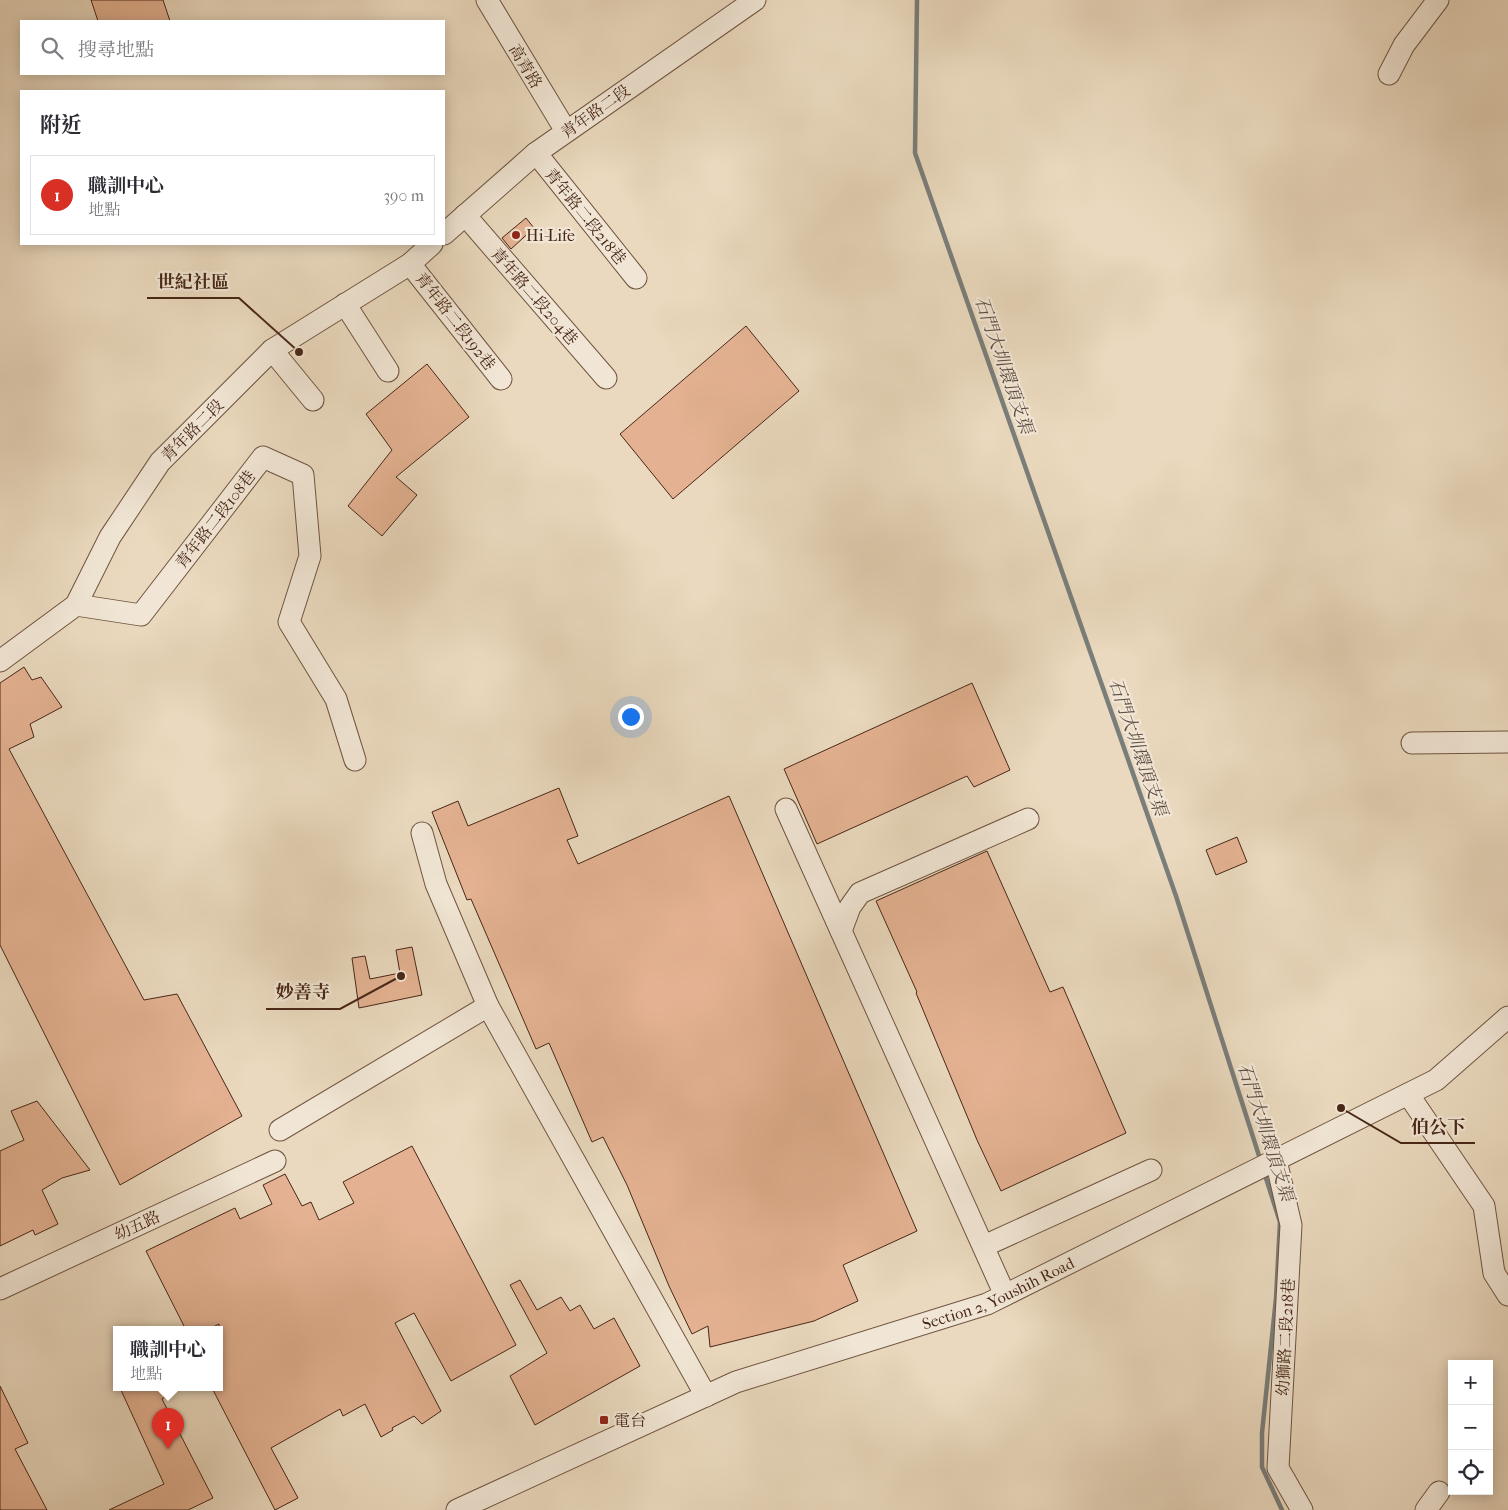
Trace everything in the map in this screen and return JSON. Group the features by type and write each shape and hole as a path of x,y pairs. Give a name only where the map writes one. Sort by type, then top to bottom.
{"street":[{"name":"高青路","path":"487,0 566,131"},
{"name":"青年路二段","path":"445,233 536,153 754,0"},
{"path":"1389,74 1404,45 1438,0"},
{"name":"青年路二段218巷","path":"536,153 636,278"},
{"name":"青年路二段204巷","path":"465,215 606,378"},
{"name":"青年路二段","path":"0,661 76,606 110,536 160,462 272,350 410,264 431,245"},
{"name":"青年路二段192巷","path":"410,264 501,379"},
{"path":"345,304 388,371"},
{"path":"272,350 313,400"},
{"name":"青年路二段108巷","path":"76,606 141,615 263,457 303,475 310,556 290,622 336,700 355,760"},
{"path":"1412,743 1508,742"},
{"path":"786,809 1005,1295"},
{"path":"841,932 850,907 860,893 1028,819"},
{"path":"422,833 436,884 488,1006 706,1396"},
{"path":"280,1130 488,1006"},
{"name":"Section 2, Youshih Road","path":"457,1510 736,1382 987,1304 1436,1080 1508,1017"},
{"path":"1408,1094 1484,1206 1494,1274 1508,1295"},
{"name":"幼獅路二段218巷","path":"1276,1160 1291,1224 1278,1468 1302,1510"},
{"name":"幼五路","path":"0,1289 275,1161"},
{"path":"984,1246 1151,1170"},
{"path":"1426,1510 1439,1492"}],"building":[{"path":"91,0 163,0 170,20 98,20"},
{"name":"Hi-Life","path":"526,218 534,228 511,249 502,238"},
{"path":"746,326 799,391 673,499 620,434"},
{"path":"427,364 469,417 396,477 417,495 382,536 348,506 392,450 366,414"},
{"path":"24,667 32,680 41,677 62,707 30,724 34,737 9,749 144,1000 177,994 242,1116 120,1185 0,945 0,683"},
{"path":"972,683 1010,770 974,787 967,776 817,844 784,769"},
{"path":"559,788 578,836 567,840 578,864 729,796 917,1231 843,1265 858,1301 814,1321 710,1347 708,1326 692,1334 669,1286 627,1185 603,1137 592,1142 549,1043 536,1049 471,899 467,900 432,812 458,801 468,826"},
{"path":"1237,837 1247,862 1216,875 1206,850"},
{"path":"987,851 1050,992 1063,987 1126,1133 1001,1191 977,1140 917,992 876,901"},
{"path":"412,947 422,995 359,1008 352,958 365,956 370,979 400,973 396,950"},
{"path":"37,1101 90,1170 62,1178 42,1190 58,1224 35,1235 33,1230 0,1246 0,1151 24,1140 11,1111"},
{"path":"412,1146 516,1345 451,1381 414,1313 395,1323 441,1411 422,1424 414,1416 392,1428 393,1430 381,1437 365,1404 343,1416 340,1409 271,1448 298,1498 275,1510 214,1391 223,1391 223,1326 219,1326 219,1324 215,1326 184,1326 146,1251 235,1208 240,1219 272,1204 263,1185 285,1174 302,1206 311,1202 319,1220 354,1203 343,1182"},
{"path":"520,1280 537,1310 561,1297 570,1311 580,1305 594,1329 614,1318 640,1366 535,1425 510,1376 547,1353 510,1285"},
{"path":"0,1386 28,1443 15,1449 47,1510 0,1510"},
{"path":"121,1391 174,1391 162,1399 213,1498 188,1510 109,1510 164,1484"}],"waterway":[{"name":"石門大圳環頂支渠","path":"917,0 915,153 1176,896 1261,1162"},
{"name":"石門大圳環頂支渠","path":"1264,1172 1280,1222 1276,1298 1262,1433 1262,1467 1282,1510"}],"place":[{"name":"Hi-Life","path":"516,235"},
{"name":"世紀社區","path":"299,352"},
{"name":"妙善寺","path":"401,976"},
{"name":"伯公下","path":"1341,1108"},
{"name":"電台","path":"604,1420"},
{"name":"職訓中心","path":"168,1449"}]}
